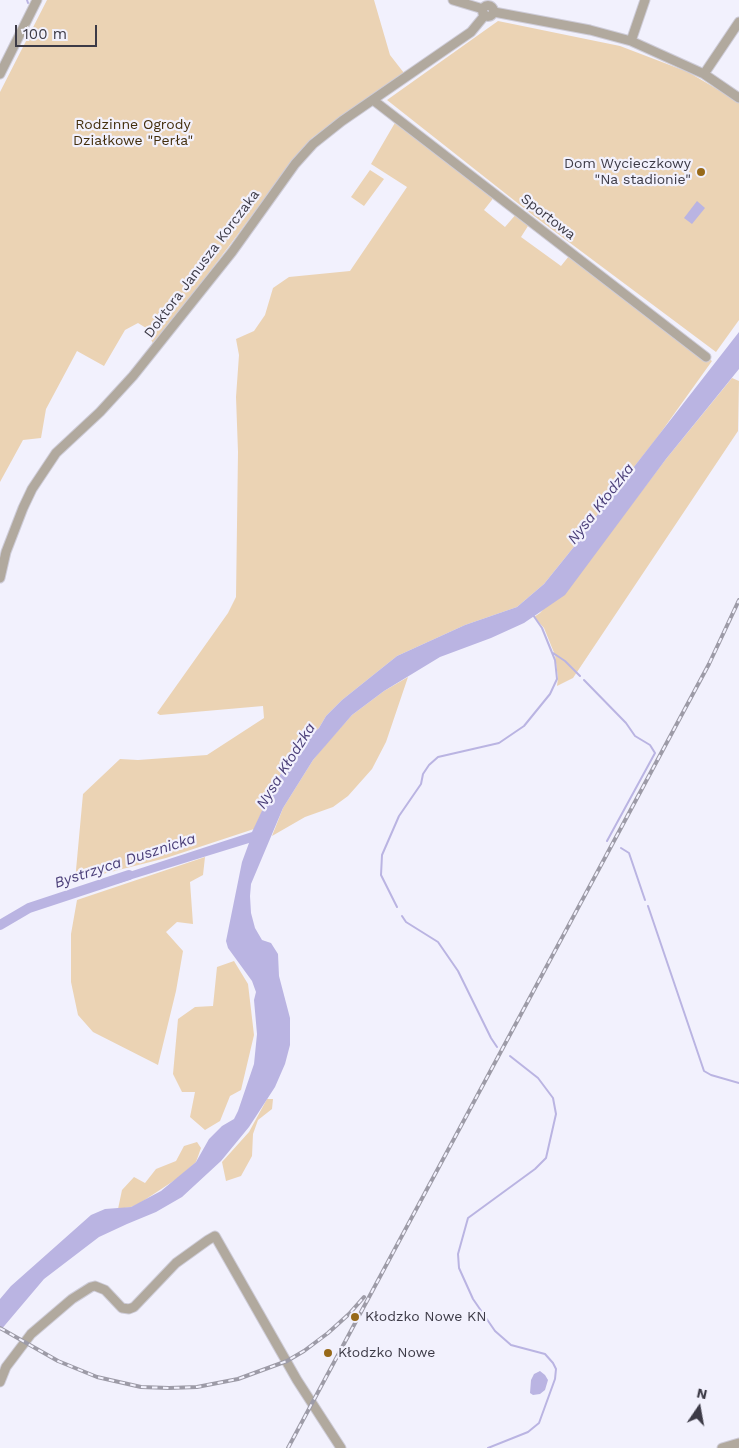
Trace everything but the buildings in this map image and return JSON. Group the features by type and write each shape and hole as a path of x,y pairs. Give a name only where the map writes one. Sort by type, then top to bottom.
{"street":[{"path":"0,74 37,0"},
{"path":"453,0 631,40 704,74 739,98"},
{"path":"631,40 645,0"},
{"name":"Doktora Janusza Korczaka","path":"0,578 6,552 23,508 32,489 56,453 100,412 133,376 232,252 294,164 313,144 471,32 490,8"},
{"path":"704,74 739,22"},
{"name":"Sportowa","path":"373,100 706,357"},
{"path":"0,1382 6,1367 31,1334 72,1299 95,1286 105,1290 122,1308 129,1309 134,1307 176,1263 215,1236 298,1380 341,1448"},
{"path":"722,1448 739,1443"}],"green space":[{"name":"Rodzinne Ogrody Działkowe \"Perła\"","path":"47,0 374,0 390,55 404,73 312,138 154,346 146,328 138,323 125,330 104,366 77,351 46,409 41,438 23,440 0,482 0,92"},
{"path":"498,21 620,46 688,72 739,102 739,320 716,352 534,216 387,100"},
{"path":"396,121 495,196 484,210 505,227 517,213 528,226 521,237 561,266 569,256 712,361 659,435 544,584 517,607 465,625 397,656 342,700 326,716 319,728 305,740 287,763 273,787 254,829 166,858 75,881 83,794 120,759 138,760 207,755 264,718 263,706 160,715 157,713 228,613 236,597 238,452 236,397 239,355 236,339 254,331 265,315 273,288 289,277 350,271 407,187 371,164"},
{"path":"370,170 384,179 364,206 351,197"},
{"path":"732,378 739,381 738,431 573,678 557,686 558,678 555,655 544,628 534,617 540,613 615,526 666,459"},
{"path":"408,677 386,742 372,769 348,796 333,807 305,817 272,836 283,808 313,760 326,744 352,715 384,691"},
{"path":"205,857 203,875 190,882 193,924 177,922 166,932 183,951 176,991 158,1065 93,1032 78,1015 71,982 71,934 77,900"},
{"path":"234,961 248,984 254,1035 241,1090 230,1096 220,1121 205,1130 190,1117 195,1092 182,1092 173,1074 178,1019 195,1007 213,1006 217,967"},
{"path":"267,1099 273,1099 272,1109 258,1120 253,1134 252,1156 241,1176 226,1181 222,1162 249,1132"},
{"path":"197,1142 201,1148 196,1162 178,1178 140,1203 118,1209 122,1190 134,1177 145,1183 156,1169 176,1161 184,1146"}],"water":[{"path":"697,201 705,208 692,224 684,218"},
{"name":"Nysa Kłodzka","path":"739,332 739,369 666,459 565,595 524,623 491,638 440,657 384,691 352,715 313,760 283,808 251,884 251,913 255,928 262,940 271,943 278,954 279,976 290,1018 290,1045 285,1064 275,1087 249,1127 221,1161 182,1197 156,1212 99,1237 44,1279 0,1331 0,1299 11,1286 91,1215 105,1209 131,1207 161,1191 196,1162 209,1139 222,1126 234,1119 254,1064 257,1034 254,1000 256,992 252,981 228,948 226,941 242,862 249,843 116,884 120,875 252,832 273,787 287,763 305,740 319,728 326,716 342,700 397,656 465,625 517,607 544,584"},
{"path":"540,1371 548,1380 545,1390 540,1394 533,1395 530,1393 531,1380 534,1374"}],"waterway":[{"path":"397,907 381,875 382,855 399,816 421,784 423,774 429,765 438,757 499,743 524,726 550,694 557,679 555,660 542,628 533,615"},
{"path":"553,653 565,661 580,676"},
{"path":"584,680 626,723 635,736 650,745 655,753 607,841"},
{"path":"621,848 629,853 645,900"},
{"name":"Bystrzyca Dusznicka","path":"0,925 29,908 129,875"},
{"path":"648,906 704,1071 711,1075 739,1083"},
{"path":"402,916 406,922 438,942 458,971 497,1047"},
{"path":"488,1448 528,1432 539,1423 555,1379 556,1369 545,1354 511,1345 495,1331 473,1299 459,1268 458,1254 468,1218 535,1169 546,1158 556,1114 553,1098 538,1078 510,1056"}],"railway":[{"path":"288,1448 709,664 739,600"},
{"path":"0,1328 58,1361 97,1377 141,1387 197,1387 238,1379 287,1361 328,1333 364,1297"}],"place":[{"name":"Dom Wycieczkowy \"Na stadionie\"","path":"701,172"},
{"name":"Kłodzko Nowe KN","path":"355,1317"},
{"name":"Kłodzko Nowe","path":"328,1353"}]}
